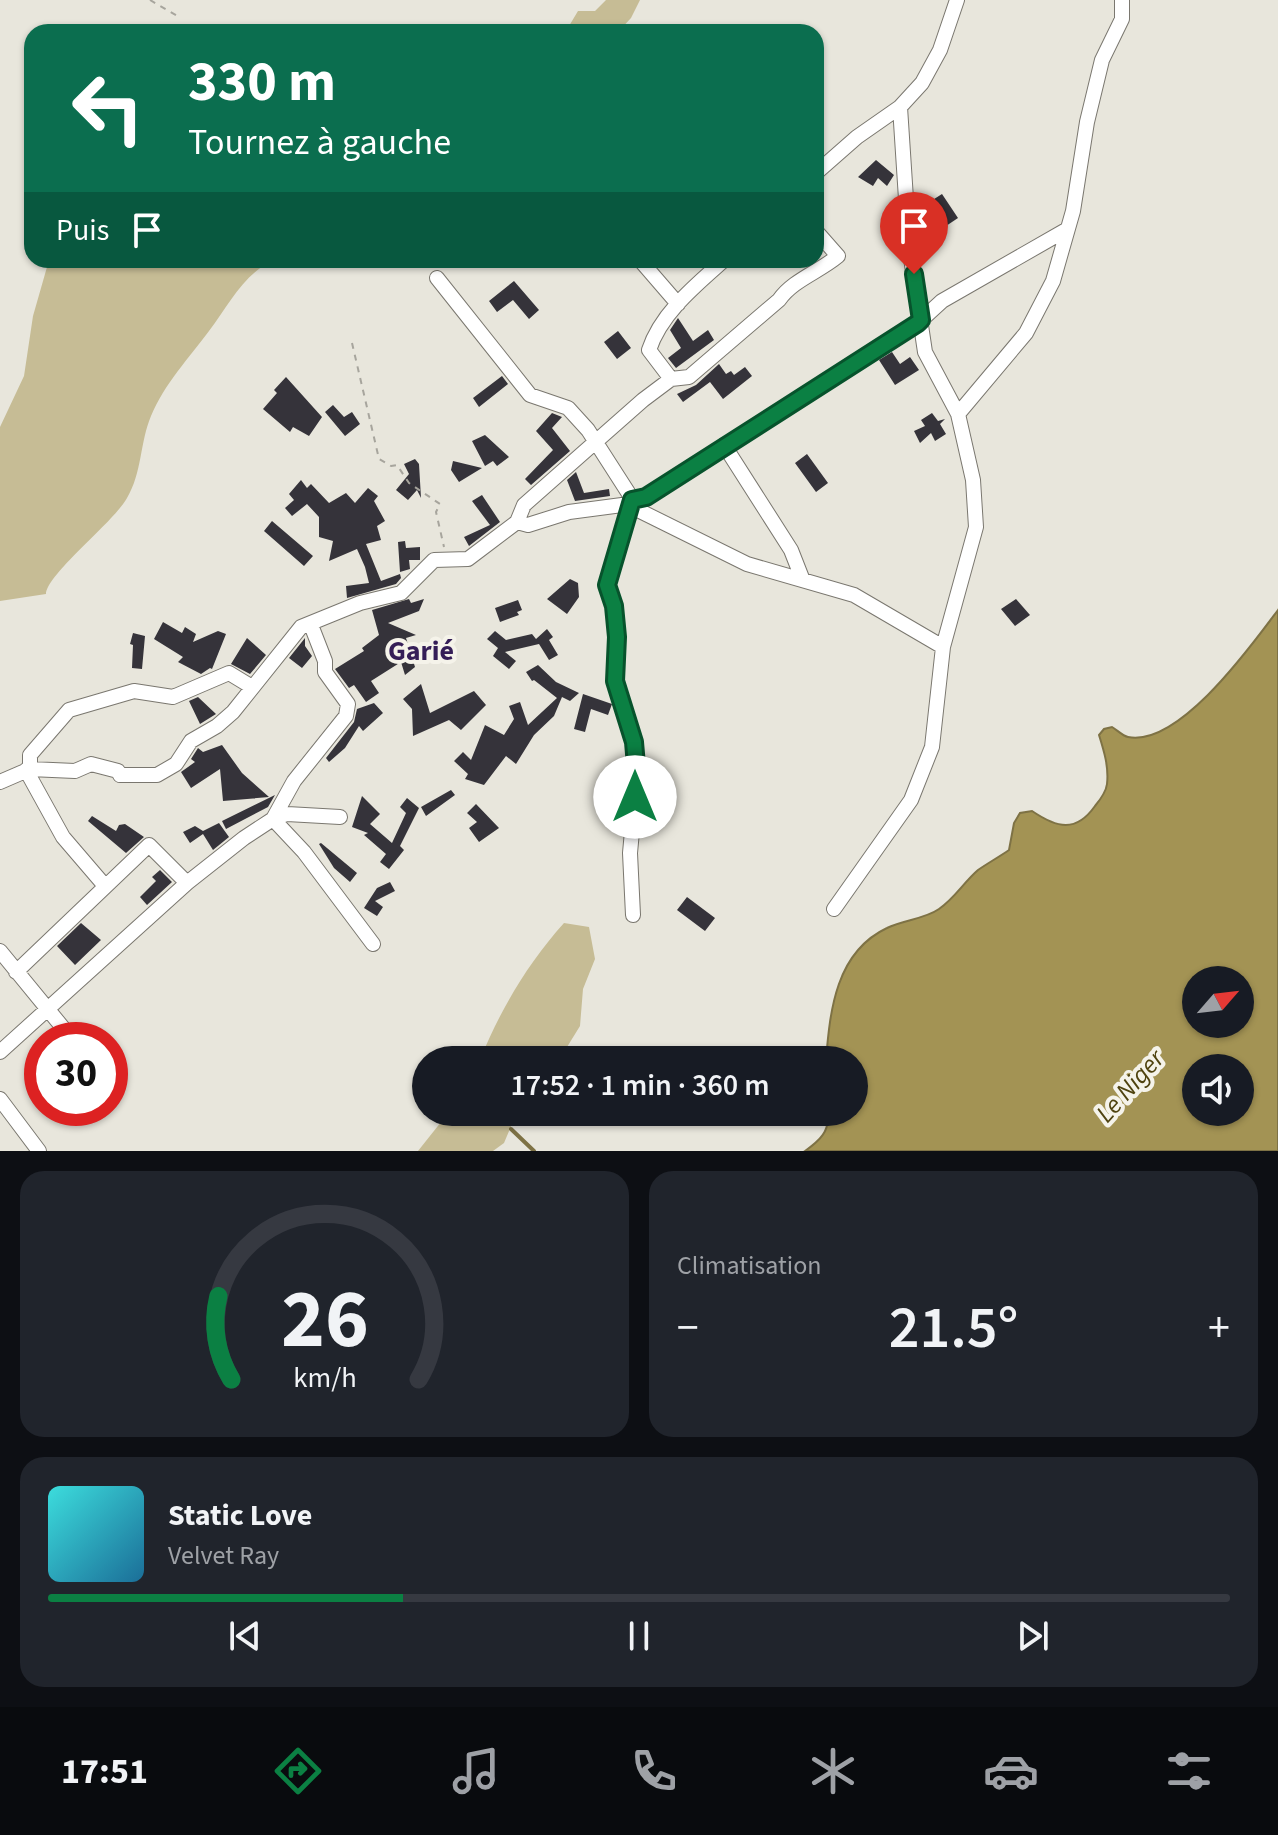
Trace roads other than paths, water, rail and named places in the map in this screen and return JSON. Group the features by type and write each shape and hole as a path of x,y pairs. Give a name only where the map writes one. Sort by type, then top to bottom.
{"street":[{"path":"824,166 857,137 900,107 922,83 934,61 957,0"},
{"path":"958,414 1026,333 1053,281 1073,211 1087,122 1102,60 1122,19 1122,0"},
{"path":"834,909 911,800 932,747 943,647 976,527 973,480 958,414 925,352 909,245 900,107"},
{"path":"517,522 528,525 569,512 622,505 646,497 921,320 942,301 1066,230"},
{"path":"824,240 838,256 824,268"},
{"path":"647,268 678,304"},
{"path":"671,379 649,350 654,334 678,304 716,268"},
{"path":"0,782 28,770 75,771 91,764 118,771 120,775 157,775 176,764 191,741 217,726 233,712 301,627 360,603 401,593 434,560 468,559 517,522 524,505 671,379 689,377 779,300 788,286 824,268"},
{"path":"437,278 530,395 568,408 597,441 640,511 736,559 854,595 943,647"},
{"path":"724,445 791,550 802,578"},
{"path":"632,500 607,585 614,606 617,637 615,681 634,742 637,777 630,853 633,915"},
{"path":"0,1052 187,883 273,819 294,781 346,716 348,704 325,672 325,661 311,625"},
{"path":"105,886 63,837 28,770 30,755 69,710 134,691 173,697 229,673 252,687"},
{"path":"273,819 302,814 340,817"},
{"path":"273,819 304,852 373,944"},
{"path":"16,972 149,845 187,883"},
{"path":"0,951 58,1022"},
{"path":"0,1099 39,1151"}],"water":[{"name":"Le Niger","path":"1278,610 1278,1151 805,1151 819,1139 827,1126 868,1126 868,1046 827,1046 839,984 857,952 887,928 927,915 945,905 978,870 1009,850 1014,823 1020,813 1032,811 1058,824 1081,821 1099,801 1106,787 1107,765 1099,735 1104,729 1112,727 1128,737 1148,736 1191,711 1232,669"}],"waterway":[{"path":"511,1129 534,1151"}],"district":[{"name":"Garié","path":"421,651"}]}
